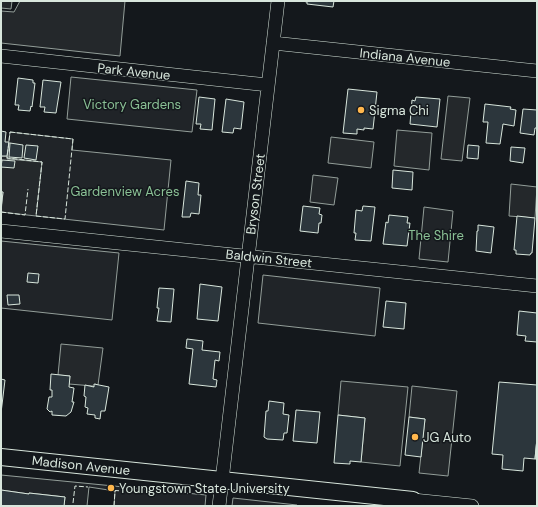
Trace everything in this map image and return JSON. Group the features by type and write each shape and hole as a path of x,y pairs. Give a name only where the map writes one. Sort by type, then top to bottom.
{"street":[{"name":"Bryson Street","path":"219,506 278,1"},
{"name":"Indiana Avenue","path":"273,43 537,71"},
{"name":"Park Avenue","path":"1,56 268,85"},
{"name":"Baldwin Street","path":"1,230 537,286"},
{"name":"Madison Avenue","path":"1,457 222,480 415,503 472,506"}],"green space":[{"name":"Victory Gardens","path":"71,77 197,90 192,132 67,119"},
{"name":"Gardenview Acres","path":"10,132 73,139 72,150 171,160 164,230 36,216 42,162 7,158"},
{"name":"The Shire","path":"424,207 453,211 448,262 419,259"},
{"path":"1,241 119,253 112,320 1,308"},
{"path":"263,275 380,288 375,336 258,323"},
{"path":"1,475 206,495 205,506 114,506 115,491 89,487 87,506 64,506 65,497 1,490"},
{"path":"233,498 297,505 297,506 232,506"}],"shaded area":[{"path":"1,1 12,1 11,9 1,8"},
{"path":"20,1 125,1 120,56 1,43 1,11 14,12"},
{"path":"448,96 470,98 462,161 441,159"},
{"path":"397,130 432,133 429,170 394,166"},
{"path":"331,137 374,142 371,168 328,163"},
{"path":"1,156 7,156 7,159 42,162 36,216 1,212 3,192 1,192"},
{"path":"313,175 338,178 334,205 310,202"},
{"path":"511,184 537,187 535,218 509,216"},
{"path":"61,344 103,348 98,385 95,384 94,387 69,384 70,376 58,375"},
{"path":"341,381 408,387 400,466 361,462 365,418 338,415"},
{"path":"412,386 457,391 448,476 419,473 425,419 409,417"}],"building":[{"path":"302,1 334,1 333,7 307,4 307,2"},
{"path":"18,78 33,80 33,83 35,83 32,107 31,106 30,111 18,110 19,105 15,105"},
{"path":"43,80 61,82 56,113 44,112 45,107 40,107"},
{"name":"Sigma Chi","path":"348,89 377,92 373,129 357,129 357,134 343,133"},
{"path":"199,97 215,99 212,130 200,129 201,124 196,124"},
{"path":"416,97 440,99 437,127 410,124 412,100 415,101"},
{"path":"226,99 244,102 241,129 234,128 233,133 222,132"},
{"path":"485,104 511,107 510,109 516,110 514,126 503,124 500,144 486,143 488,122 483,122"},
{"path":"523,109 537,110 537,128 535,128 534,135 520,133"},
{"path":"1,131 6,132 5,142 9,142 7,156 1,156"},
{"path":"10,143 23,145 22,158 9,157"},
{"path":"26,145 38,146 36,160 24,158"},
{"path":"468,145 479,146 478,159 467,158"},
{"path":"511,147 525,148 523,163 510,161"},
{"path":"2,160 15,161 14,168 1,167"},
{"path":"393,170 413,172 412,190 392,188"},
{"path":"186,181 199,183 198,195 201,195 199,214 191,213 190,217 182,217"},
{"path":"1,192 3,192 1,209"},
{"path":"303,206 320,208 319,214 322,215 318,233 300,231"},
{"path":"363,206 375,207 371,241 355,240 356,233 354,233 356,210 362,211"},
{"path":"389,215 408,217 407,223 410,223 407,246 383,244 386,222 388,223"},
{"path":"517,216 535,218 532,253 530,255 516,254 516,250 514,250"},
{"path":"478,225 494,227 491,253 476,251"},
{"path":"28,273 39,274 38,283 27,282"},
{"path":"200,284 222,287 218,321 197,319"},
{"path":"159,288 174,289 171,322 157,321 159,308 157,308"},
{"path":"7,295 19,295 20,304 8,305"},
{"path":"386,301 406,303 404,329 383,327"},
{"path":"519,311 537,313 537,342 525,341 526,336 517,335"},
{"path":"187,339 203,341 202,350 220,352 219,361 215,360 213,379 217,380 216,387 189,384 193,349 186,348"},
{"path":"51,374 70,376 69,387 74,388 72,402 74,402 71,412 66,416 52,415 52,411 50,412 47,409 49,397 52,397 52,390 50,390"},
{"path":"1,379 5,380 1,413"},
{"path":"499,382 537,385 537,438 535,459 524,458 523,471 502,469 503,455 492,454"},
{"path":"94,384 109,387 105,411 101,411 100,419 95,418 95,415 87,414 88,408 85,407 85,385 94,387"},
{"path":"269,401 284,403 283,414 289,415 287,433 284,433 283,440 267,439 264,437 266,411 268,411"},
{"path":"296,410 320,412 317,443 293,441"},
{"path":"338,415 365,418 361,462 350,461 350,464 334,463"},
{"name":"JG Auto","path":"409,417 425,419 421,457 405,455"},
{"path":"537,438 537,459 535,459"},
{"path":"1,490 65,497 64,506 1,506"}],"fence":[{"path":"10,132 73,139 65,219 36,216 42,162 7,158 10,132"},
{"path":"1,212 25,215 28,189"},
{"path":"73,503 75,486 88,487"},
{"path":"107,490 123,491"},
{"path":"114,506 115,491"}],"place":[{"name":"Sigma Chi","path":"361,110"},
{"name":"JG Auto","path":"415,437"},
{"name":"Youngstown State University","path":"111,488"}]}
